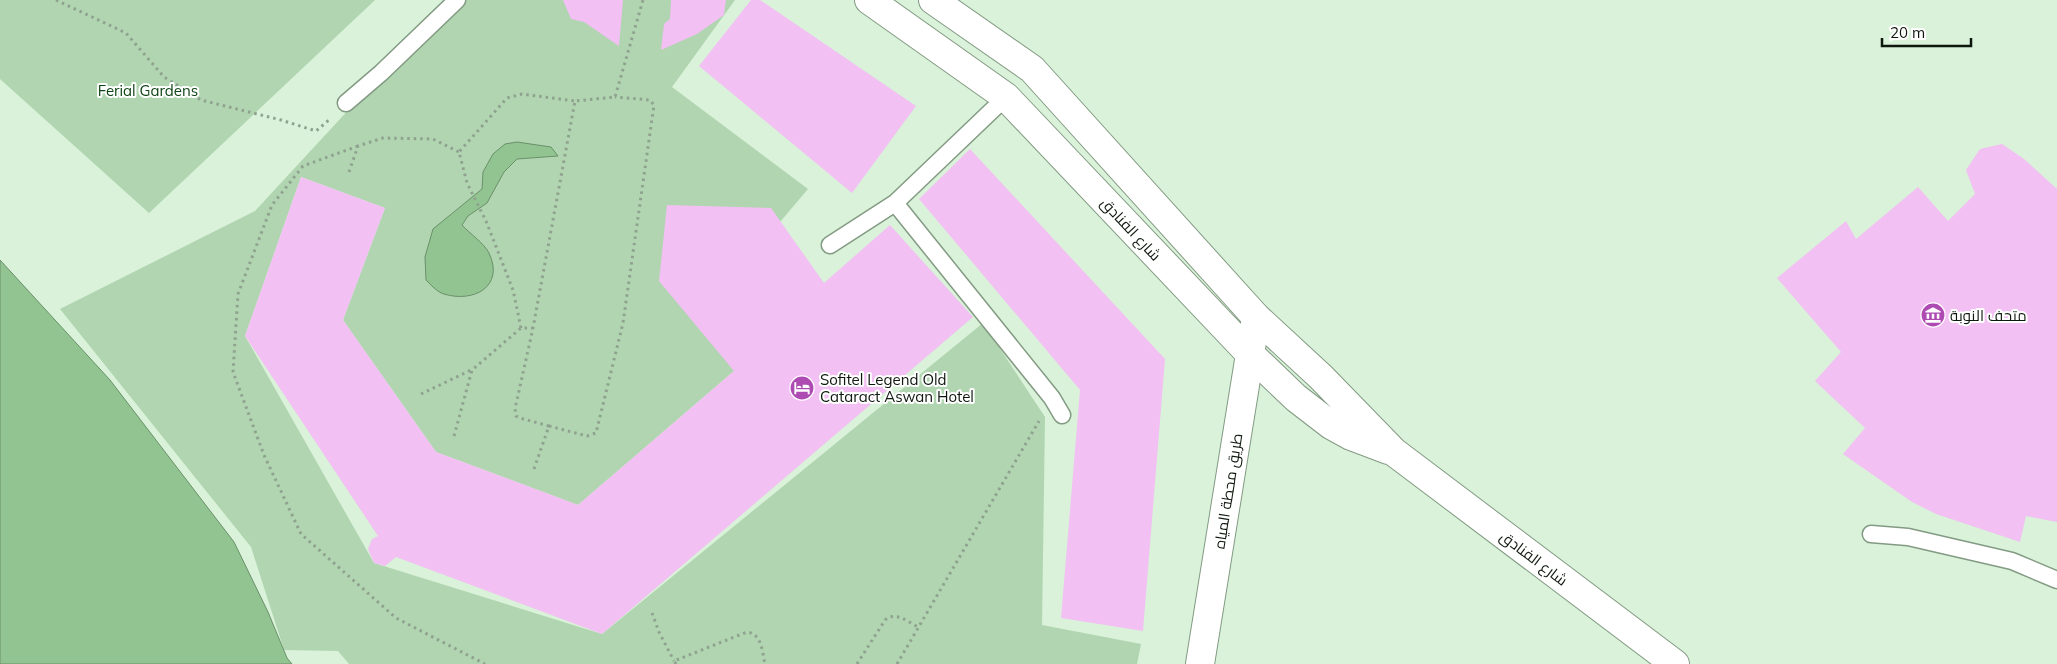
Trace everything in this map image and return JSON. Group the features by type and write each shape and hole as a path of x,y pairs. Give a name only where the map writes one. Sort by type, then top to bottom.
{"street":[{"name":"شارع الفنادق","path":"869,0 1006,97 1250,354 1296,398 1331,425 1358,439 1394,452"},
{"name":"شارع الفنادق","path":"933,0 1032,69 1256,317 1321,377 1394,452 1675,664"},
{"path":"1006,97 1032,69"},
{"name":"طريق محطة المياه","path":"1200,664 1256,317"}],"lane":[{"path":"346,103 381,73 457,0"},
{"path":"830,245 895,203 1006,97"},
{"path":"895,203 1052,398 1062,415"},
{"path":"1870,534 1908,537 2012,561 2057,580"}],"path":[{"path":"56,0 126,33 164,77 201,100 281,120 316,131 346,103"},
{"path":"615,97 643,0"},
{"path":"459,152 507,98 522,94 575,101 615,97 650,100 654,105 623,323 596,433 587,436 520,418 516,416 515,409 533,328 575,101"},
{"path":"485,664 396,618 301,534 264,455 233,372 238,294 272,205 303,166 383,138 434,139 459,152 467,183 486,221 513,290 521,328"},
{"path":"349,172 358,146"},
{"path":"422,394 472,370 521,328 533,328"},
{"path":"454,436 472,370"},
{"path":"897,664 1052,398"},
{"path":"534,470 549,426"},
{"path":"652,613 659,632 675,662 747,632 753,633 759,640 765,664"},
{"path":"858,664 885,620 890,616 895,615 918,627"}],"green space":[{"name":"Ferial Gardens","path":"0,0 375,0 149,213 0,79"},
{"path":"450,0 735,0 672,87 808,189 780,222 734,371 578,505 436,452 343,320 385,208 301,177 245,336 374,563 602,634 983,323 1045,417 1042,625 1141,644 1137,664 349,664 338,651 284,650 251,547 60,309 255,211"}],"shaded area":[{"path":"517,142 551,147 558,156 517,159 504,172 487,203 468,216 462,225 489,253 493,265 493,275 489,283 483,290 466,296 441,293 426,280 425,257 433,229 482,189 483,172 493,154 505,144"},
{"path":"0,260 110,380 234,542 268,612 287,658 292,664 0,664"}],"building":[{"path":"563,0 623,0 619,46 584,22 571,19"},
{"path":"671,0 726,0 724,15 697,34 661,50 664,24 670,19"},
{"path":"751,0 760,0 916,106 852,193 699,66"},
{"name":"متحف النوبة","path":"2002,144 2024,159 2057,189 2057,522 2026,516 2020,542 1936,514 1912,502 1843,454 1865,428 1815,381 1841,352 1777,278 1846,221 1856,239 1918,187 1948,221 1975,194 1966,170 1980,149"},
{"path":"970,149 1165,359 1143,631 1061,618 1080,390 919,199"},
{"name":"Sofitel Legend Old Cataract Aswan Hotel","path":"301,177 385,208 343,320 436,452 578,505 734,371 659,281 667,205 771,208 824,283 890,225 973,317 602,634 396,557 385,566 374,563 368,549 372,539 378,536 245,336"}],"place":[{"name":"متحف النوبة","path":"1933,315"},
{"name":"Sofitel Legend Old Cataract Aswan Hotel","path":"802,388"}]}
